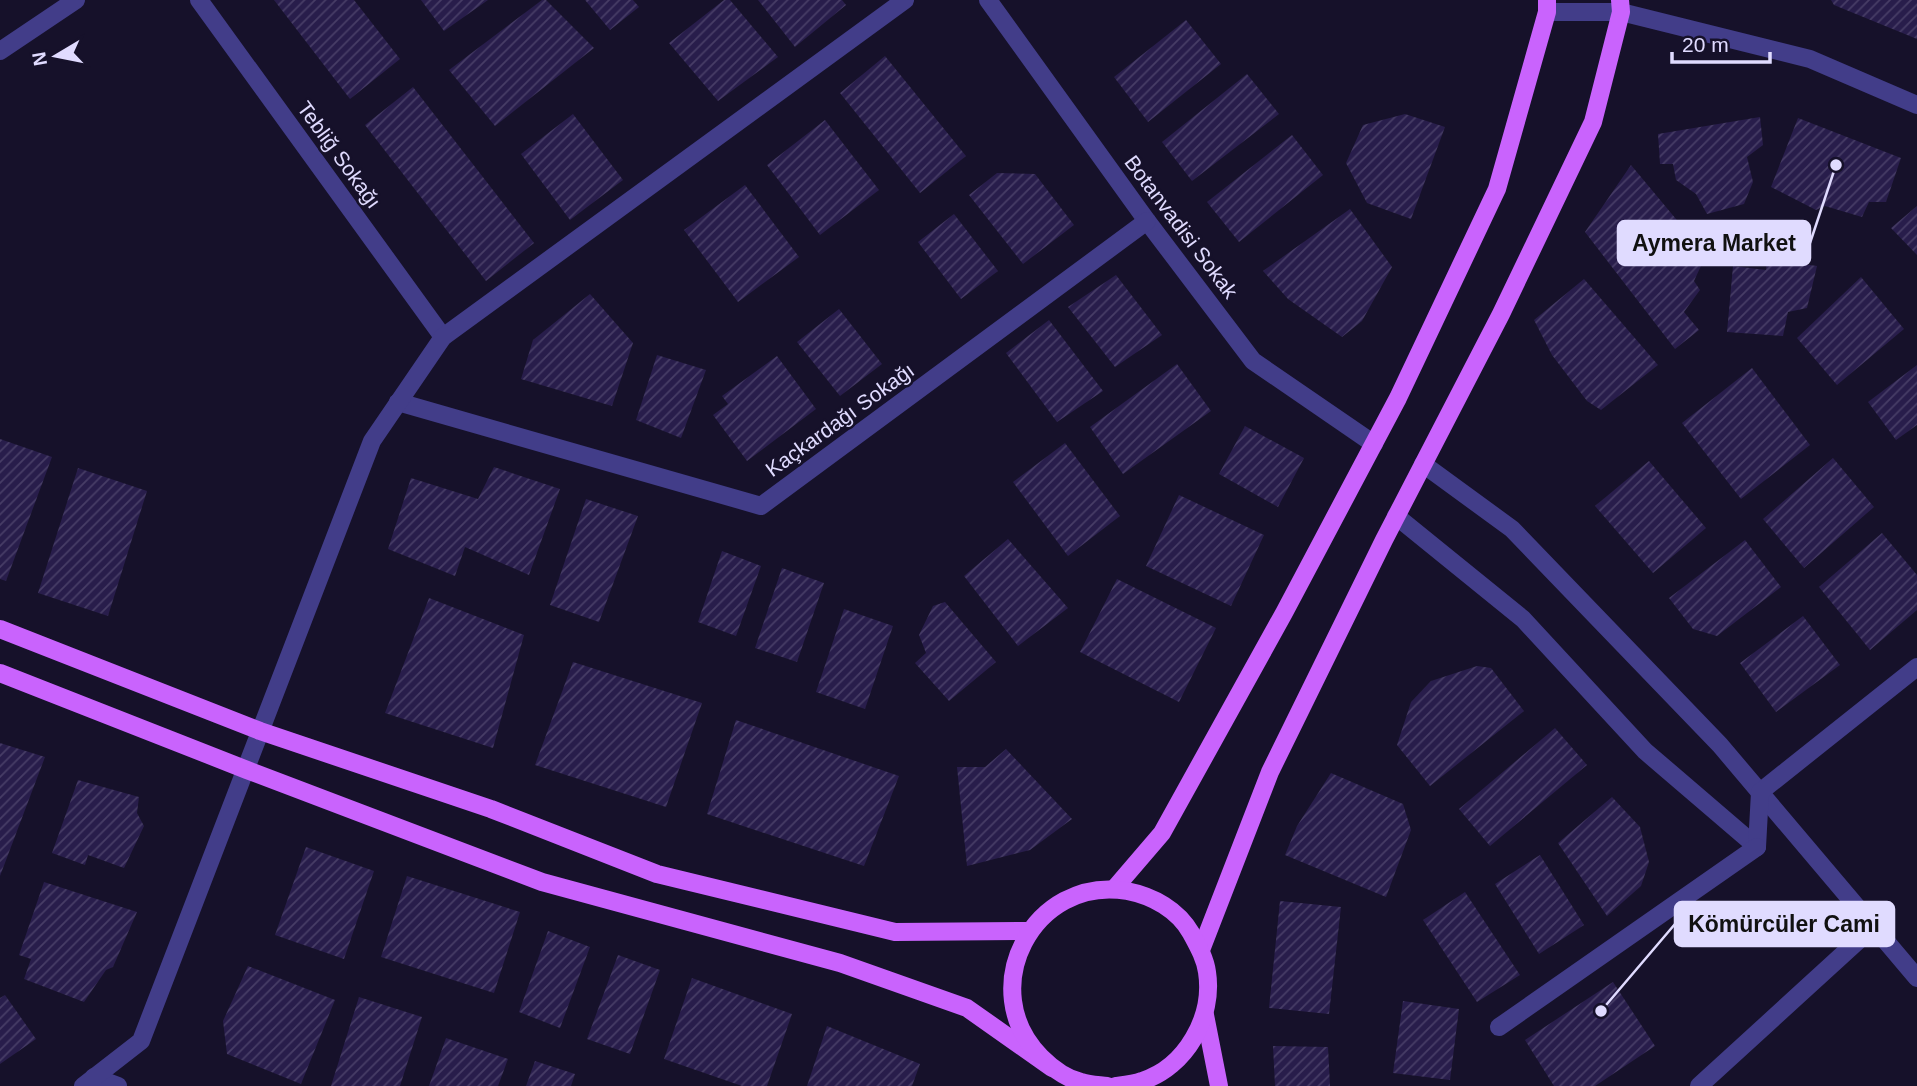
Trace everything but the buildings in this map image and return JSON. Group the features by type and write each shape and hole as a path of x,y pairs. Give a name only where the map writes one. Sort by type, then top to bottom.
{"main road":[{"path":"1114,889 1162,833 1284,613 1398,398 1497,189 1547,6"},
{"path":"1201,950 1270,772 1396,516 1501,314 1593,122 1621,6"},
{"path":"0,629 260,731 491,809 657,874 895,932 1029,931"},
{"path":"0,673 542,882 840,963 967,1008 1052,1068 1082,1084 1107,1086"},
{"path":"1052,1068 1031,1046 1016,1019 1012,989 1016,959 1029,931 1052,908 1081,893 1114,889 1141,894 1167,907 1186,926 1201,950 1207,971 1208,993 1205,1015 1191,1044 1170,1066 1143,1081 1116,1086"},
{"path":"1205,1015 1219,1086"}],"street":[{"path":"0,51 76,0"},
{"name":"Tebliğ Sokağı","path":"199,0 443,337"},
{"path":"88,1082 141,1041 372,441 443,337 880,6 905,0"},
{"name":"Botanvadisi Sokak","path":"988,0 1147,221 1253,361 1374,444"},
{"path":"1547,6 1621,6 1811,59 1917,105"},
{"name":"Kaçkardağı Sokağı","path":"398,402 761,506 1147,221"},
{"path":"1423,464 1512,529 1720,745 1917,978"},
{"path":"1396,516 1522,619 1645,751 1757,847"},
{"path":"1757,847 1760,792 1917,667"},
{"path":"1499,1027 1757,847"},
{"path":"1699,1086 1873,927"},
{"path":"88,1082 118,1086"}],"place":[{"name":"Aymera Market","path":"1836,165"},
{"name":"Kömürcüler Cami","path":"1601,1011"}]}
